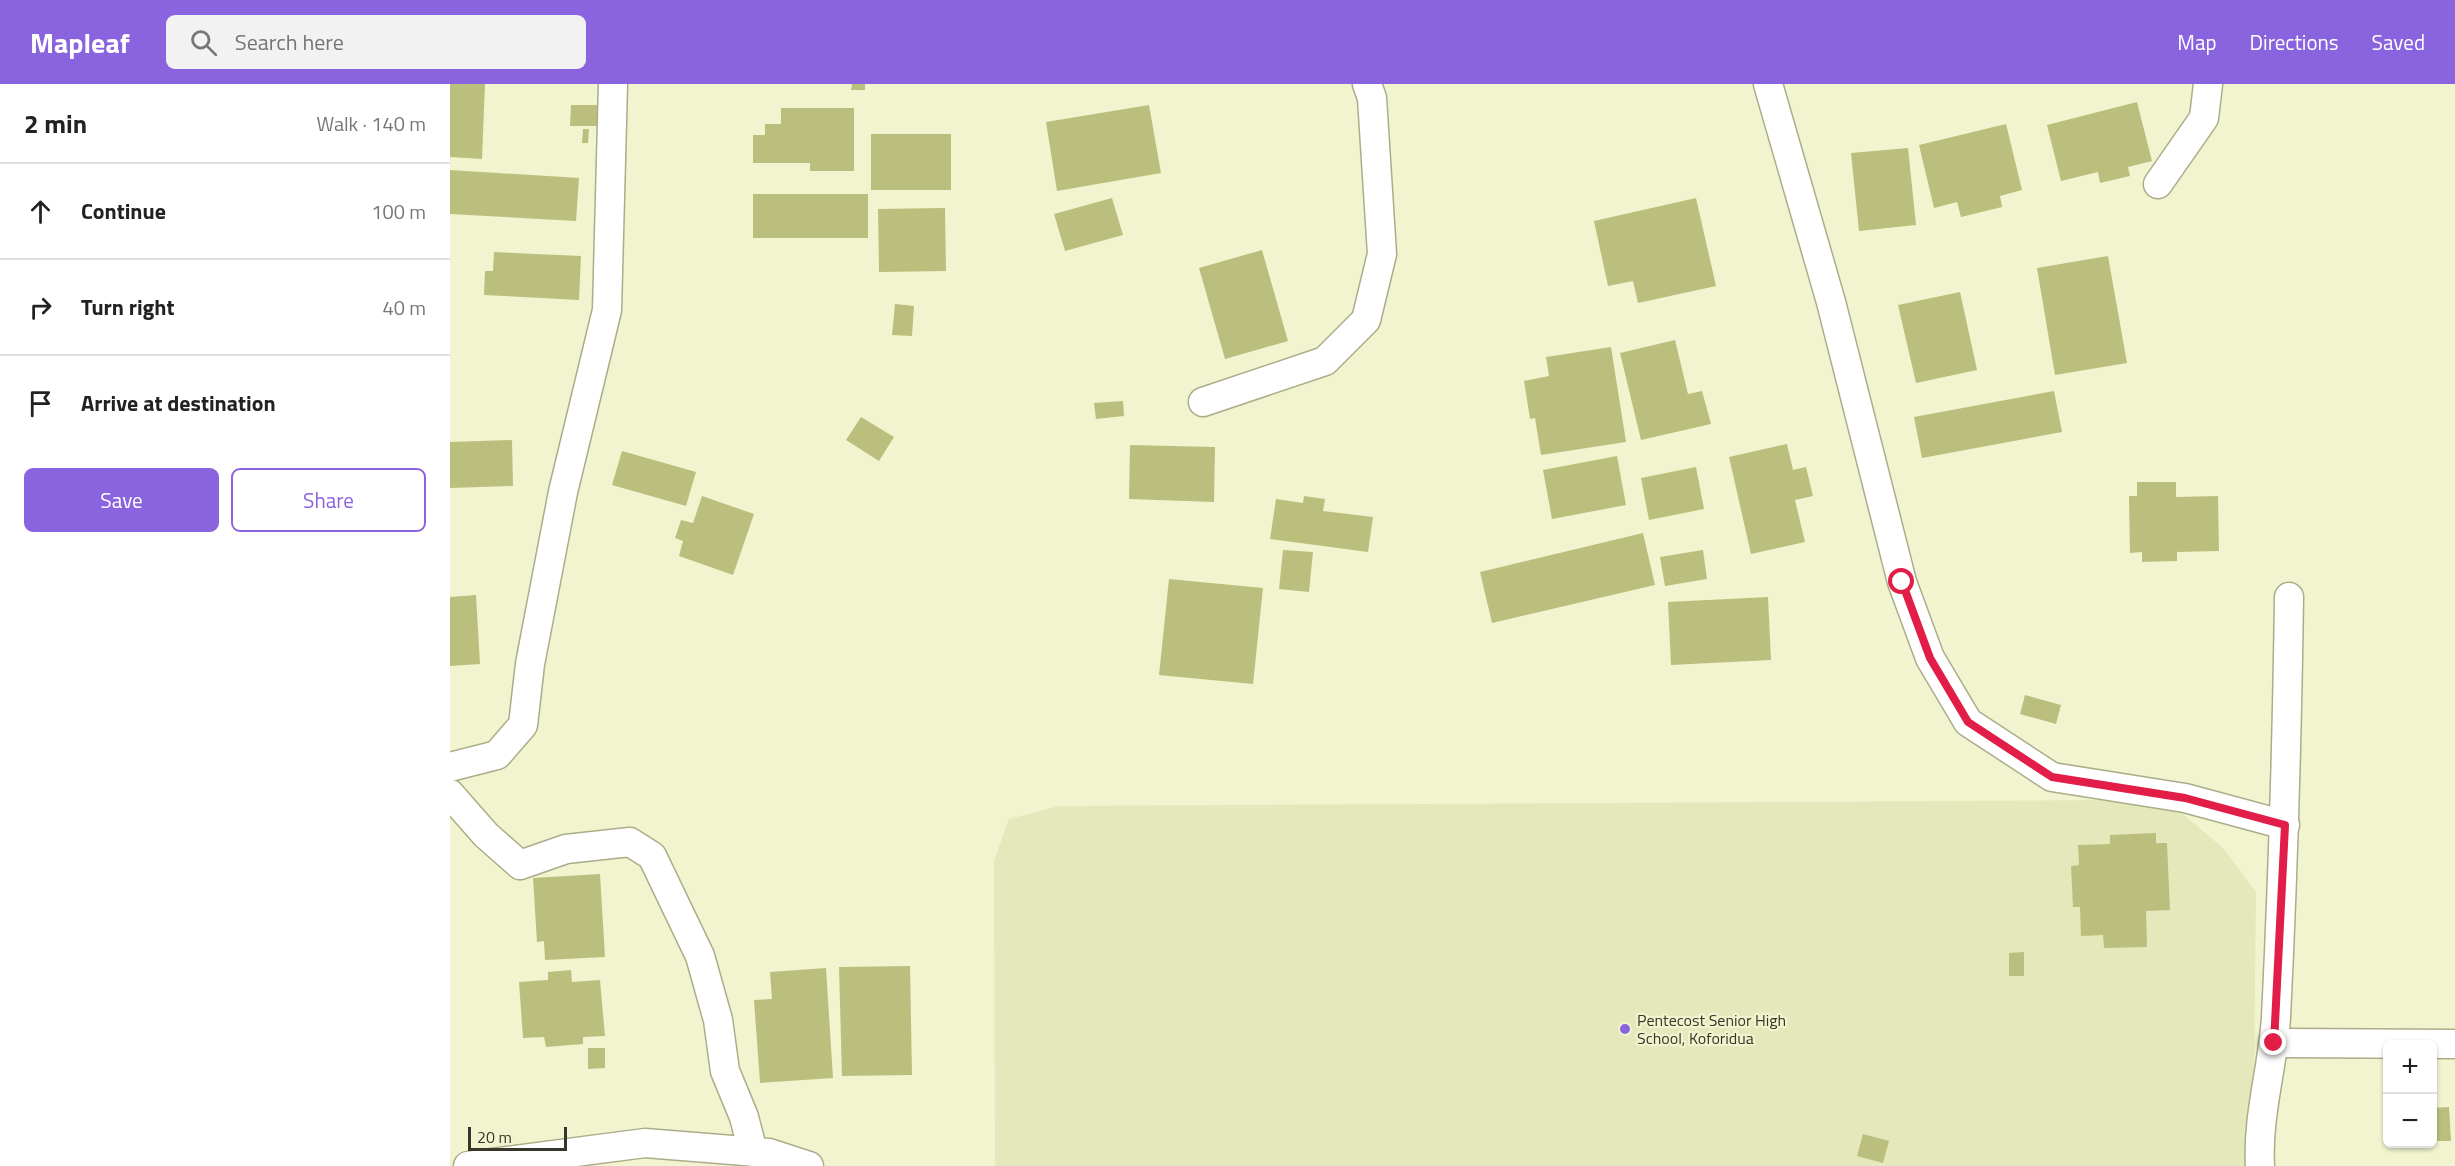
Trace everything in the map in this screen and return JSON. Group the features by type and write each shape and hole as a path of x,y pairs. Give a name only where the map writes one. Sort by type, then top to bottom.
{"street":[{"path":"450,767 497,755 523,725 530,664 563,492 607,310 613,84"},
{"path":"1203,402 1325,361 1366,320 1382,254 1372,98 1367,84"},
{"path":"1768,84 1831,302 1902,582 1930,658 1968,722 2052,777 2185,798 2285,825"},
{"path":"2158,184 2204,118 2208,84"},
{"path":"2260,1166 2259,1143 2274,1043 2285,825 2289,597"},
{"path":"450,794 486,835 520,865 566,849 630,842 652,856 700,956 718,1020 725,1071 744,1117 753,1152"},
{"path":"2274,1043 2455,1044"},
{"path":"468,1166 645,1143 769,1153 809,1166"}],"shaded area":[{"name":"Pentecost Senior High School, Koforidua","path":"2143,800 2177,809 2224,849 2256,892 2253,1166 995,1166 994,861 1009,819 1059,806"}],"building":[{"path":"450,84 485,84 482,159 450,157"},
{"path":"852,84 865,84 865,90 851,90"},
{"path":"2137,102 2152,161 2128,167 2130,176 2100,183 2098,172 2061,181 2047,125"},
{"path":"571,105 601,105 601,126 570,126"},
{"path":"1149,105 1161,173 1057,191 1046,122"},
{"path":"781,108 854,108 854,171 810,171 810,163 753,163 753,135 765,135 765,124 781,124"},
{"path":"2006,124 2022,190 2000,196 2002,207 1961,217 1957,202 1934,208 1919,145"},
{"path":"583,129 589,129 588,143 582,143"},
{"path":"871,134 951,134 951,190 871,190"},
{"path":"1908,148 1916,225 1859,231 1851,153"},
{"path":"450,170 579,178 576,221 450,214"},
{"path":"753,194 868,194 868,238 753,238"},
{"path":"1112,198 1123,235 1065,251 1054,214"},
{"path":"1696,198 1716,286 1638,303 1633,281 1608,286 1594,221"},
{"path":"945,208 946,271 879,272 878,209"},
{"path":"1262,250 1288,341 1225,359 1199,268"},
{"path":"494,252 581,256 579,300 484,295 485,271 493,271"},
{"path":"2108,256 2127,363 2055,375 2037,268"},
{"path":"1960,292 1977,370 1916,383 1898,305"},
{"path":"895,304 914,306 912,336 892,335"},
{"path":"1675,340 1688,394 1702,391 1711,424 1641,440 1620,353"},
{"path":"1611,347 1626,442 1541,455 1535,418 1530,419 1524,381 1549,376 1546,357"},
{"path":"2054,391 2062,432 1922,458 1914,417"},
{"path":"1123,401 1124,416 1096,419 1094,403"},
{"path":"861,417 894,437 879,461 846,440"},
{"path":"512,440 513,486 450,488 450,442"},
{"path":"1787,444 1793,470 1806,467 1813,496 1795,500 1805,542 1751,554 1729,457"},
{"path":"1130,445 1215,447 1214,502 1129,499"},
{"path":"622,451 696,472 686,506 612,485"},
{"path":"1617,456 1626,505 1552,519 1543,470"},
{"path":"1696,467 1704,509 1649,520 1641,478"},
{"path":"2137,482 2176,482 2176,497 2218,496 2219,551 2177,552 2177,561 2142,562 2142,552 2130,553 2129,496 2137,496"},
{"path":"702,496 754,514 733,575 679,556 683,541 675,538 681,520 693,523"},
{"path":"1304,496 1325,499 1323,511 1373,517 1368,552 1270,539 1276,499 1303,503"},
{"path":"1643,533 1655,585 1492,623 1480,572"},
{"path":"1283,550 1313,552 1309,592 1279,589"},
{"path":"1703,550 1707,579 1665,586 1660,557"},
{"path":"1169,579 1263,588 1253,684 1159,675"},
{"path":"476,595 480,664 450,666 450,597"},
{"path":"1768,597 1771,660 1671,665 1668,602"},
{"path":"2025,695 2061,705 2056,724 2020,714"},
{"path":"2156,833 2156,843 2167,843 2170,910 2146,911 2147,947 2104,948 2103,935 2081,936 2080,907 2073,907 2071,866 2079,865 2078,845 2110,844 2110,835"},
{"path":"600,874 605,957 545,960 544,941 537,942 533,878"},
{"path":"2024,952 2024,976 2009,976 2009,953"},
{"path":"910,966 912,1075 842,1076 839,967"},
{"path":"826,968 833,1078 760,1083 754,1000 772,999 770,972"},
{"path":"571,970 572,982 600,980 605,1036 583,1037 583,1044 546,1047 544,1037 523,1038 519,982 548,980 548,972"},
{"path":"588,1048 605,1048 605,1068 588,1069"},
{"path":"2449,1107 2451,1141 2437,1141 2437,1108"},
{"path":"1863,1134 1889,1141 1883,1163 1857,1156"}],"place":[{"name":"Pentecost Senior High School, Koforidua","path":"1625,1029"}],"route":[{"path":"1902,582 1930,658 1968,722 2052,777 2185,798 2285,825 2274,1043"}]}
